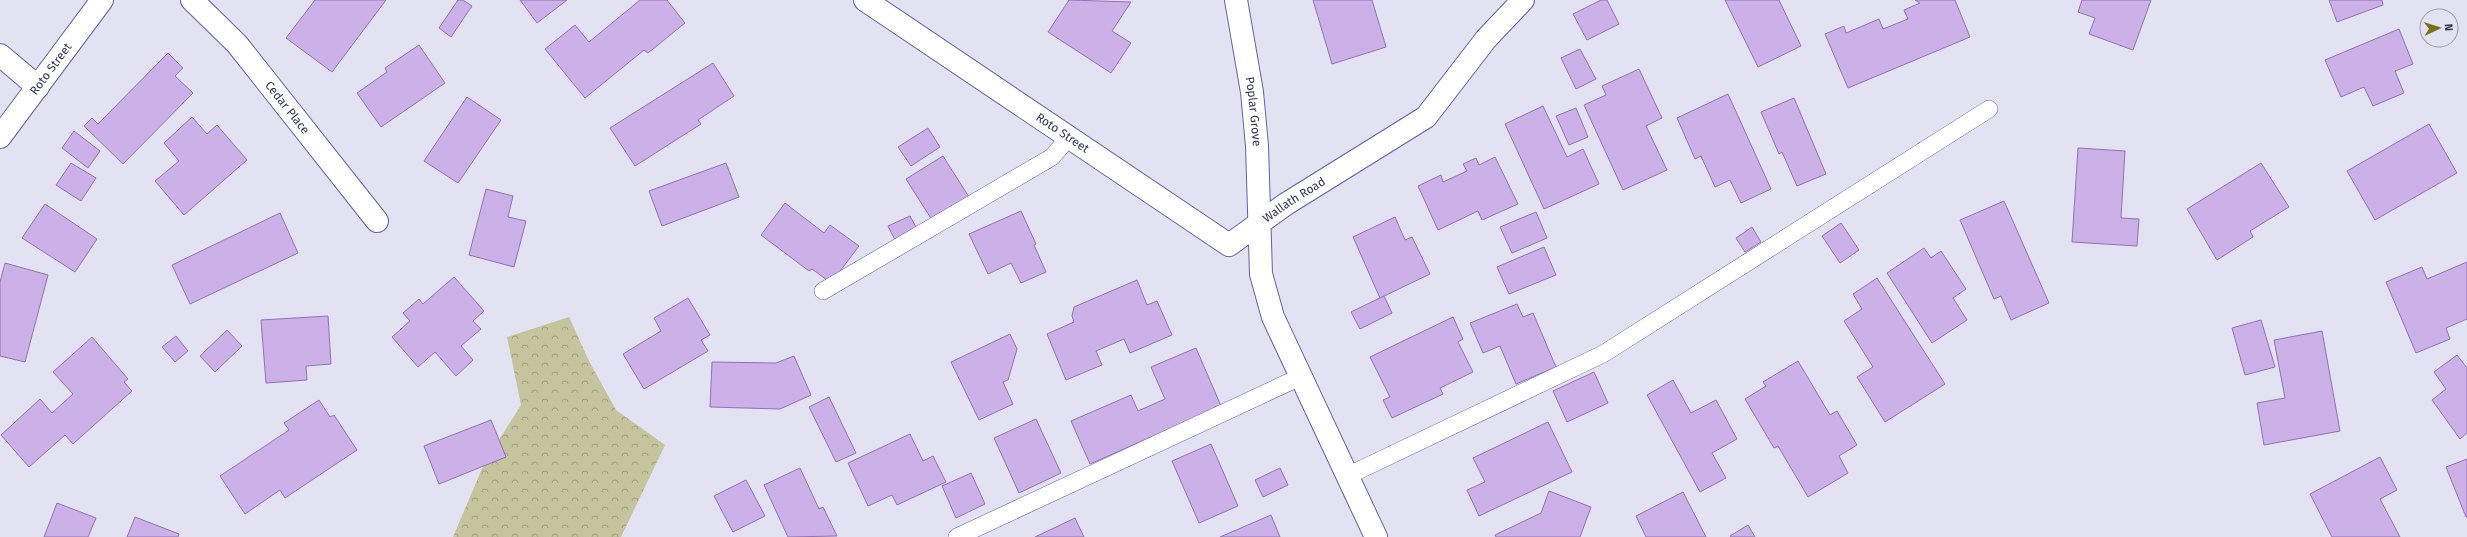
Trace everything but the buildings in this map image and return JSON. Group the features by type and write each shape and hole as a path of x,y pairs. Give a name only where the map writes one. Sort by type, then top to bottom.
{"street":[{"name":"Roto Street","path":"0,137 102,0"},
{"name":"Cedar Place","path":"192,0 237,44 377,221"},
{"name":"Roto Street","path":"865,0 1070,136 1229,245 1259,224"},
{"name":"Poplar Grove","path":"1236,0 1252,92 1257,146 1259,224"},
{"name":"Wallath Road","path":"1376,537 1273,317 1260,274 1259,224 1286,204 1426,117 1486,40 1522,0"},
{"path":"0,55 38,87"}],"lane":[{"path":"1347,476 1603,354 1989,109"},
{"path":"823,291 1052,157 1070,136"},
{"path":"956,537 1300,377"}],"green space":[{"path":"569,317 589,361 616,410 665,445 621,537 453,537 484,464 521,405 507,337"}]}
